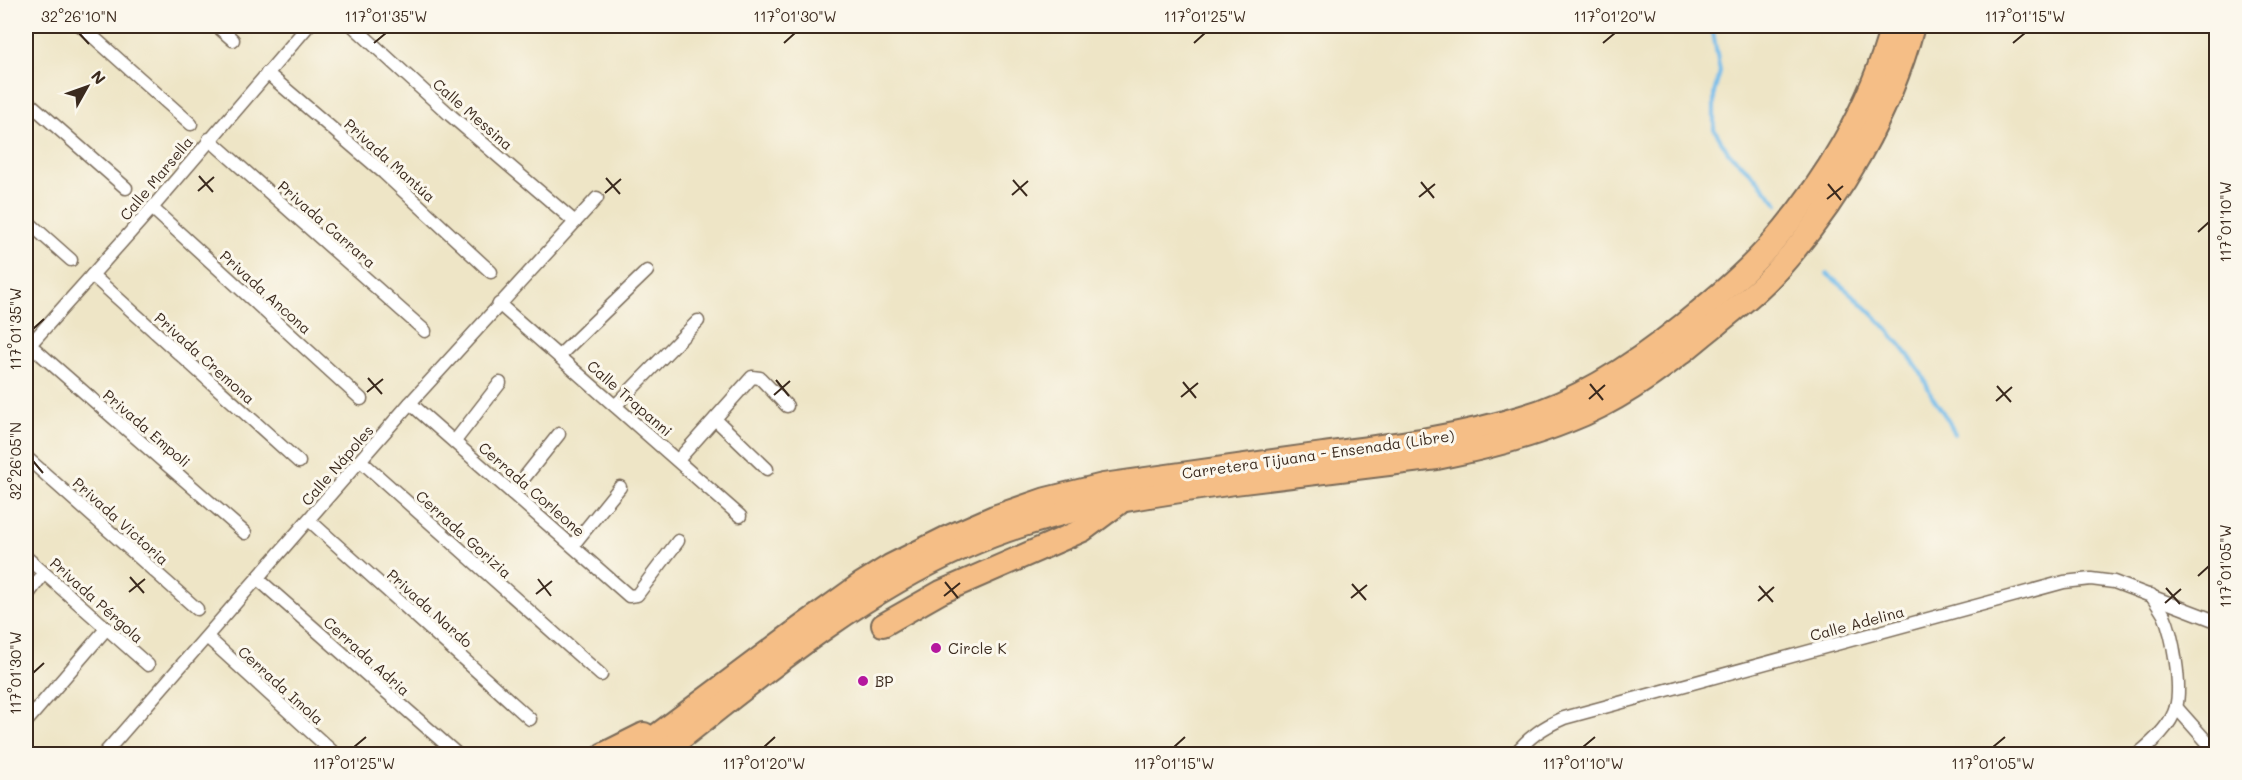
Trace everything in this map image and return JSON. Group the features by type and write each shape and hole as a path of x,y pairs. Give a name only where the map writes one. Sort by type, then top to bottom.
{"highway":[{"name":"Carretera Tijuana - Ensenada (Libre)","path":"632,754 861,584 918,552 994,517 1103,485 1452,435 1524,417 1583,392 1664,340 1704,308 1770,245 1802,206 1839,150 1870,88 1892,26"},
{"name":"Carretera Tijuana - Ensenada (Libre)","path":"661,754 830,626 903,579 963,548 1009,530 1058,514 1124,499 1437,458 1477,450 1528,436 1570,421 1636,386 1686,350 1748,299 1779,268 1808,233 1835,197 1879,119 1913,26"},
{"path":"884,625 941,592 1075,534 1124,499"},
{"path":"604,754 685,713"}],"street":[{"path":"81,26 191,124"},
{"path":"217,26 233,40"},
{"name":"Calle Marsella","path":"27,346 152,208 308,26"},
{"name":"Calle Messina","path":"353,26 450,114 576,222"},
{"name":"Privada Mantúa","path":"267,73 389,178 492,272"},
{"path":"26,100 126,188"},
{"name":"Privada Carrara","path":"209,140 426,331"},
{"name":"Calle Nápoles","path":"104,754 410,403 597,198"},
{"name":"Privada Ancona","path":"152,208 361,399"},
{"path":"26,220 71,260"},
{"path":"559,356 647,271"},
{"name":"Privada Cremona","path":"92,275 299,462"},
{"name":"Calle Trapanni","path":"499,304 740,516"},
{"path":"615,406 699,321"},
{"name":"Privada Empoli","path":"27,346 245,533"},
{"path":"678,460 754,376 760,378 787,405"},
{"path":"455,441 500,383"},
{"name":"Cerrada Corleone","path":"410,403 629,596 634,597 678,541"},
{"path":"715,419 767,469"},
{"path":"512,493 559,434"},
{"name":"Privada Victoria","path":"26,456 197,609"},
{"name":"Cerrada Gorizia","path":"361,461 602,675"},
{"path":"573,545 620,487"},
{"name":"Privada Nardo","path":"309,520 530,719"},
{"name":"Privada Pérgola","path":"26,557 148,665"},
{"path":"26,597 44,573"},
{"name":"Cerrada Adria","path":"258,579 457,754"},
{"name":"Calle Adelina","path":"1515,754 1527,740 1546,726 1564,718 2064,582 2091,579 2114,582 2217,621"},
{"path":"2138,754 2164,729 2176,707 2178,680 2171,641 2164,615 2151,595"},
{"path":"26,722 106,629"},
{"name":"Cerrada Imola","path":"207,637 335,754"},
{"path":"2176,707 2217,752"}],"waterway":[{"path":"1712,26 1720,72 1714,93 1714,129 1728,152 1753,175 1778,204"},
{"path":"1827,274 1865,306 1899,343 1921,373 1955,434"}],"place":[{"name":"Circle K","path":"936,648"},
{"name":"BP","path":"863,681"}]}
